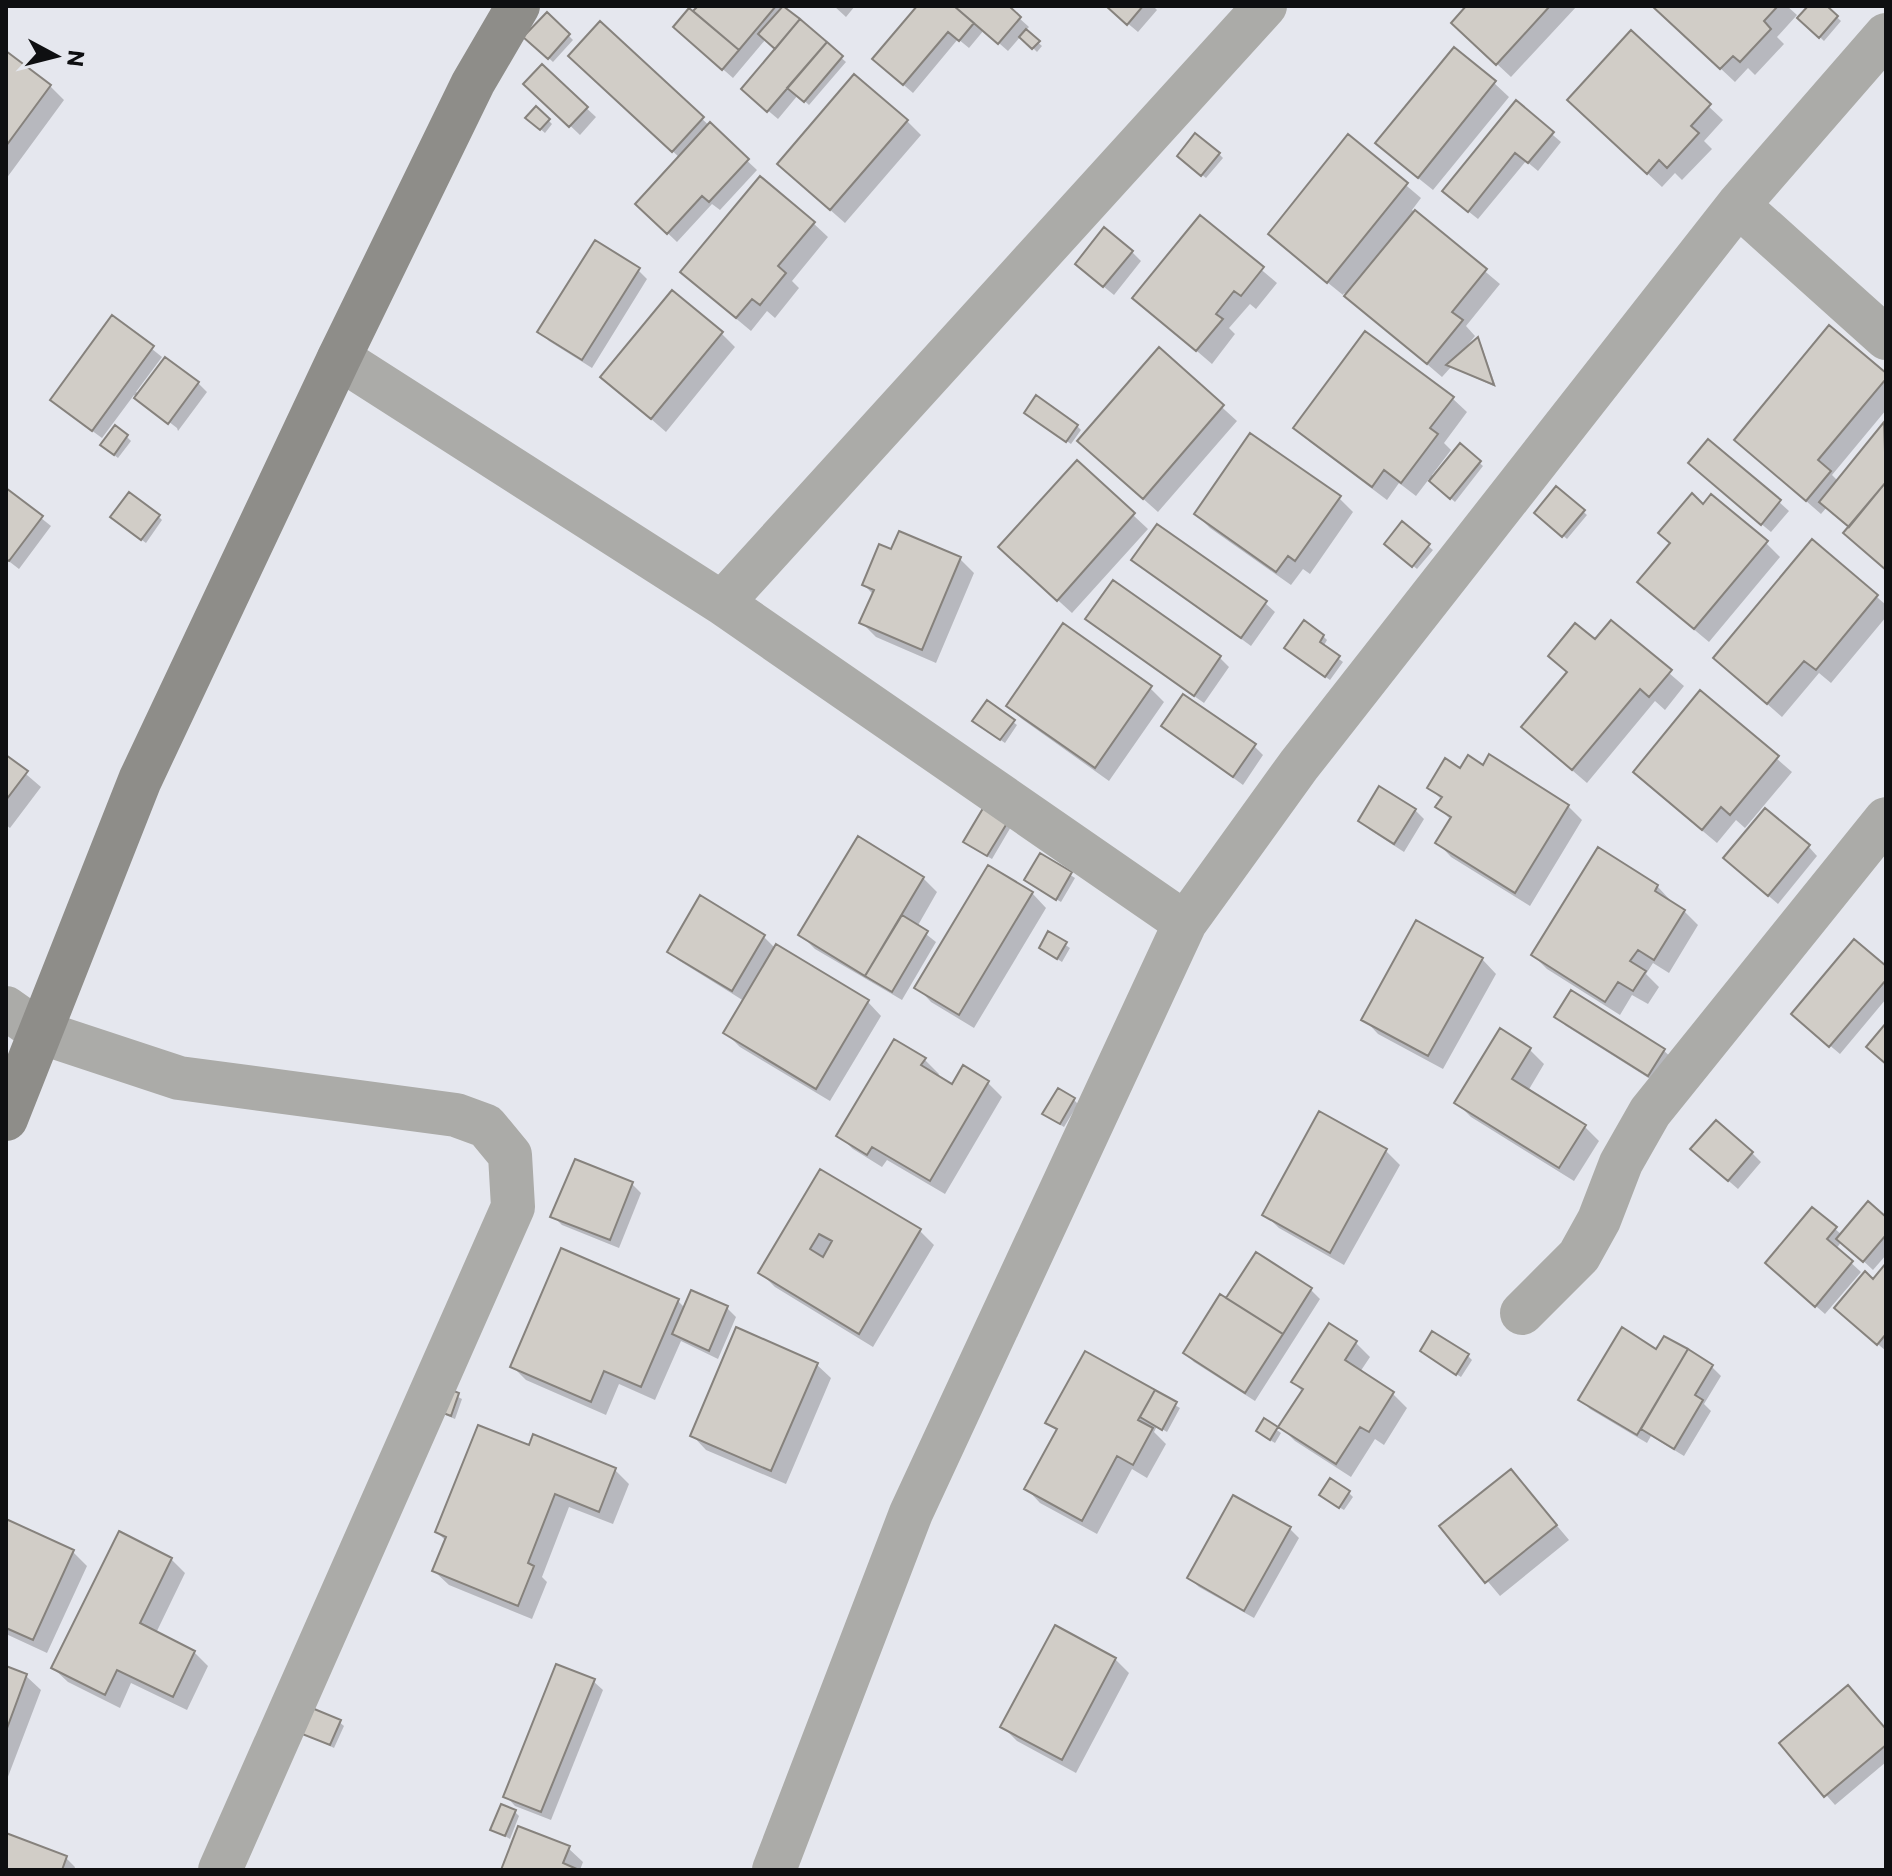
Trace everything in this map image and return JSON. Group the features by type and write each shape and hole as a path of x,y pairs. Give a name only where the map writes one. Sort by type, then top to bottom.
{"street":[{"path":"6,1119 23,1020 473,83 518,6"},
{"path":"722,603 1265,6"},
{"path":"774,1870 911,1513 1185,923 1299,765 1738,205 1886,35"},
{"path":"1738,205 1886,338"},
{"path":"339,358 722,603 1185,923"},
{"path":"1522,1313 1579,1256 1599,1220 1621,1163 1650,1112 1886,819"},
{"path":"23,1020 179,1078 456,1115 486,1126 510,1155 513,1207 220,1870"}],"building":[{"path":"698,6 776,6 739,50 693,11"},
{"path":"783,6 800,19 775,49 758,34"},
{"path":"917,6 954,6 974,23 959,41 948,32 903,85 872,59"},
{"path":"954,6 1009,6 1021,17 998,44"},
{"path":"1106,6 1143,6 1127,25"},
{"path":"1466,6 1550,6 1496,65 1451,23"},
{"path":"1652,6 1778,6 1764,21 1771,29 1740,62 1733,56 1720,69"},
{"path":"1808,6 1827,6 1838,16 1819,38 1797,18"},
{"path":"689,8 739,50 722,70 673,27"},
{"path":"547,12 570,34 548,59 523,37"},
{"path":"800,19 827,42 767,112 741,89"},
{"path":"600,21 704,117 672,152 568,56"},
{"path":"1026,29 1040,41 1032,49 1019,37"},
{"path":"1631,30 1711,104 1691,126 1699,133 1667,168 1659,160 1647,174 1567,100"},
{"path":"827,42 843,56 804,102 787,88"},
{"path":"1454,47 1496,81 1418,178 1375,143"},
{"path":"6,51 51,85 6,146"},
{"path":"542,64 588,107 569,127 523,84"},
{"path":"854,74 908,120 830,210 777,164"},
{"path":"1516,100 1554,132 1528,163 1515,153 1468,212 1442,191"},
{"path":"536,106 550,119 540,130 525,118"},
{"path":"710,122 749,159 709,202 702,196 667,234 635,204"},
{"path":"1195,133 1220,153 1201,176 1177,156"},
{"path":"1348,134 1408,183 1327,283 1268,234"},
{"path":"760,176 815,222 778,266 786,273 760,305 752,299 736,318 680,272"},
{"path":"1415,210 1487,269 1452,312 1463,320 1427,364 1344,296"},
{"path":"1200,215 1264,267 1241,296 1234,291 1216,314 1223,319 1196,351 1132,298"},
{"path":"1104,227 1133,251 1103,287 1075,264"},
{"path":"595,240 640,268 582,360 537,332"},
{"path":"672,290 723,332 651,419 600,377"},
{"path":"112,315 154,346 92,431 50,400"},
{"path":"1829,325 1886,373 1886,379 1818,460 1831,471 1806,501 1734,440"},
{"path":"1365,331 1454,397 1430,428 1438,434 1401,483 1384,470 1372,487 1293,428"},
{"path":"1478,337 1494,385 1446,365"},
{"path":"1159,347 1224,405 1143,499 1077,441"},
{"path":"165,357 199,382 168,424 134,398"},
{"path":"1036,395 1078,425 1066,442 1024,413"},
{"path":"1884,422 1886,482 1849,527 1819,502"},
{"path":"115,425 128,435 114,455 100,445"},
{"path":"1250,433 1341,496 1295,561 1288,556 1276,572 1194,514"},
{"path":"1708,439 1781,500 1761,525 1688,463"},
{"path":"1460,443 1481,461 1450,499 1429,481"},
{"path":"1077,460 1135,513 1057,601 998,547"},
{"path":"1886,482 1886,570 1843,533"},
{"path":"1556,486 1585,510 1562,537 1534,513"},
{"path":"6,488 43,516 9,561 6,559"},
{"path":"129,492 160,515 141,540 110,517"},
{"path":"1692,493 1703,504 1711,494 1768,541 1694,629 1637,582 1670,543 1658,533"},
{"path":"1402,521 1430,544 1412,567 1384,544"},
{"path":"1157,524 1267,601 1241,638 1131,560"},
{"path":"899,531 961,557 922,650 859,623 874,590 862,585 879,544 891,549"},
{"path":"1812,539 1878,595 1816,670 1804,661 1767,704 1713,658"},
{"path":"1113,580 1221,656 1194,696 1085,619"},
{"path":"1304,620 1324,635 1320,642 1340,656 1325,677 1284,648"},
{"path":"1611,620 1672,670 1649,697 1640,689 1572,770 1521,727 1567,672 1548,656 1575,623 1595,639"},
{"path":"1063,623 1152,686 1095,768 1006,706"},
{"path":"1700,690 1779,756 1730,815 1721,807 1702,830 1633,772"},
{"path":"1183,694 1256,744 1233,777 1161,726"},
{"path":"987,700 1015,720 1000,740 972,721"},
{"path":"1489,754 1569,805 1515,893 1435,843 1451,817 1435,807 1442,797 1427,788 1445,758 1460,768 1468,755 1483,765"},
{"path":"6,755 28,771 6,800"},
{"path":"1379,786 1416,809 1394,844 1358,821"},
{"path":"985,805 1009,820 987,856 963,842"},
{"path":"1765,808 1810,845 1768,896 1723,858"},
{"path":"858,836 924,877 865,976 798,935"},
{"path":"1598,847 1658,885 1655,891 1685,910 1654,960 1638,950 1630,961 1646,971 1633,991 1618,982 1605,1002 1531,955"},
{"path":"1040,853 1072,872 1056,900 1024,880"},
{"path":"988,865 1033,892 959,1015 914,988"},
{"path":"700,895 765,935 732,991 667,952"},
{"path":"902,915 928,931 892,992 865,976"},
{"path":"1416,920 1483,958 1428,1056 1361,1020"},
{"path":"1048,931 1067,942 1057,959 1039,948"},
{"path":"1854,939 1886,966 1886,980 1829,1047 1791,1014"},
{"path":"776,944 869,1000 816,1089 723,1033"},
{"path":"1571,990 1665,1049 1648,1076 1554,1017"},
{"path":"1886,1023 1886,1064 1866,1047"},
{"path":"1500,1028 1531,1048 1512,1079 1586,1125 1559,1168 1454,1103"},
{"path":"894,1039 926,1058 921,1065 952,1084 963,1065 989,1081 930,1181 872,1147 867,1155 836,1136"},
{"path":"1058,1088 1075,1098 1060,1124 1042,1114"},
{"path":"1319,1111 1387,1149 1330,1253 1262,1215"},
{"path":"1716,1120 1753,1152 1728,1181 1690,1149"},
{"path":"575,1159 633,1182 610,1240 550,1217"},
{"path":"820,1169 921,1229 859,1334 758,1273","holes":["819,1234 832,1241 823,1257 810,1249"]},
{"path":"1868,1201 1886,1217 1886,1235 1863,1262 1836,1239"},
{"path":"1812,1207 1837,1227 1827,1239 1853,1261 1815,1307 1765,1263"},
{"path":"561,1248 679,1299 641,1387 604,1371 591,1402 510,1367"},
{"path":"1256,1252 1312,1288 1283,1334 1226,1298"},
{"path":"1886,1263 1886,1334 1877,1345 1834,1308 1865,1271 1873,1279"},
{"path":"691,1290 728,1306 709,1351 672,1334"},
{"path":"1220,1294 1283,1334 1245,1393 1183,1353"},
{"path":"1329,1323 1357,1341 1345,1360 1394,1392 1369,1432 1360,1427 1336,1464 1278,1427 1303,1389 1291,1382"},
{"path":"736,1327 818,1363 771,1471 690,1436"},
{"path":"1622,1327 1656,1349 1664,1336 1688,1349 1637,1435 1578,1400"},
{"path":"1432,1331 1469,1354 1456,1375 1420,1351"},
{"path":"1688,1349 1713,1365 1695,1395 1703,1400 1674,1449 1641,1429"},
{"path":"1085,1351 1155,1390 1138,1420 1153,1428 1133,1465 1117,1456 1082,1521 1024,1489 1057,1429 1045,1423"},
{"path":"439,1385 459,1393 451,1416 430,1408"},
{"path":"1155,1390 1177,1402 1162,1430 1140,1417"},
{"path":"1264,1418 1278,1427 1270,1440 1256,1431"},
{"path":"478,1425 529,1445 533,1434 616,1468 599,1512 555,1494 528,1563 534,1566 518,1606 432,1571 446,1537 435,1532"},
{"path":"1511,1469 1557,1525 1485,1583 1439,1526"},
{"path":"1330,1478 1350,1491 1339,1508 1319,1495"},
{"path":"1233,1495 1291,1527 1244,1611 1187,1578"},
{"path":"6,1519 74,1550 33,1640 6,1628"},
{"path":"119,1531 172,1558 140,1623 195,1651 173,1697 117,1670 105,1695 51,1668"},
{"path":"1055,1625 1116,1658 1062,1760 1000,1727"},
{"path":"556,1664 595,1679 541,1812 503,1797"},
{"path":"6,1666 27,1674 6,1731"},
{"path":"1848,1685 1886,1729 1886,1745 1824,1797 1779,1743"},
{"path":"307,1706 341,1720 330,1745 297,1732"},
{"path":"501,1804 516,1810 505,1836 490,1830"},
{"path":"518,1826 570,1846 563,1863 579,1870 501,1870"},
{"path":"6,1833 67,1856 62,1870 6,1870"}]}
